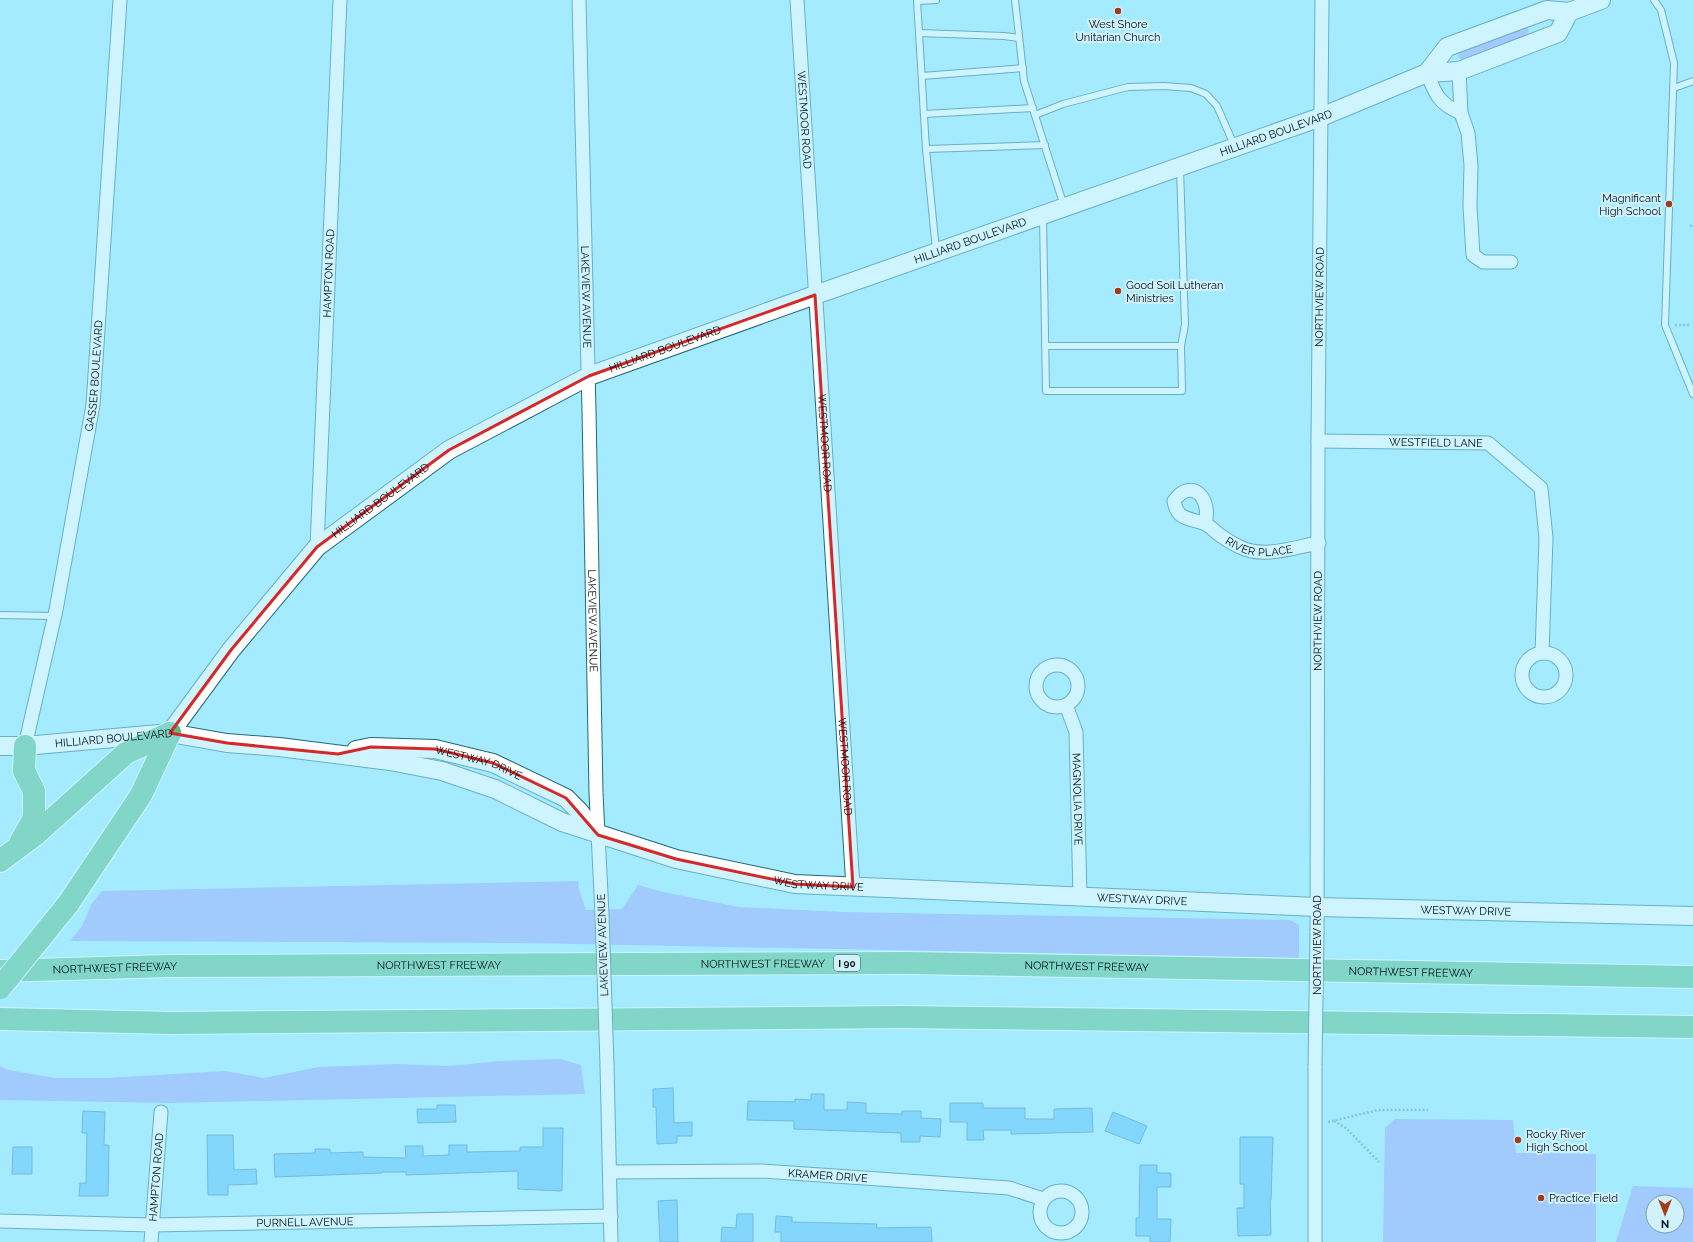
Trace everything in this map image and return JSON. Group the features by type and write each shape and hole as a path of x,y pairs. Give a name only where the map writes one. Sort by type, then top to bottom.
{"highway":[{"path":"4,859 35,835 126,753 170,733"},
{"path":"0,988 68,904 141,795 170,733"},
{"path":"4,859 22,841 34,814 34,791 24,771 25,746"},
{"name":"NORTHWEST FREEWAY","path":"0,970 168,966 909,963 1693,977"},
{"path":"0,1019 171,1023 902,1017 1693,1027"}],"main road":[{"name":"HILLIARD BOULEVARD","path":"1427,73 1447,47 1547,10 1569,12 1601,0"},
{"name":"HILLIARD BOULEVARD","path":"0,746 25,746 170,733 231,650 316,547 449,450 589,376 816,294 1322,117 1427,73 1459,70 1558,33 1569,12"},
{"name":"WESTWAY DRIVE","path":"170,733 227,743 338,754 390,761 442,771 495,788 562,822 598,835 676,859 795,884 1317,907 1693,916"}],"street":[{"name":"GASSER BOULEVARD","path":"25,746 54,616 92,405 120,0"},
{"name":"HAMPTON ROAD","path":"316,547 340,0"},
{"name":"LAKEVIEW AVENUE","path":"579,0 589,376 598,835 602,914 612,1242"},
{"name":"WESTMOOR ROAD","path":"797,0 853,887"},
{"name":"NORTHVIEW ROAD","path":"1315,1242 1319,543 1318,441 1322,0"},
{"path":"1459,70 1461,112 1468,133 1471,165 1470,212 1473,255 1483,262 1511,262"},
{"path":"1427,73 1435,94 1442,102 1461,112"},
{"name":"WESTFIELD LANE","path":"1318,441 1488,443 1541,488 1546,538 1542,653"},
{"name":"RIVER PLACE","path":"1205,523 1221,536 1241,548 1276,552 1319,543"},
{"name":"MAGNOLIA DRIVE","path":"1066,705 1076,732 1080,896"},
{"name":"HAMPTON ROAD","path":"152,1242 161,1112"},
{"name":"KRAMER DRIVE","path":"610,1172 762,1171 1009,1188 1044,1199"},
{"name":"PURNELL AVENUE","path":"0,1221 152,1225 611,1216"}],"lane":[{"path":"936,0 917,0 926,149 936,252"},
{"path":"1015,0 1024,81 1065,207"},
{"path":"1654,0 1661,10 1674,64 1665,325 1693,394"},
{"path":"919,33 1004,36 1019,38"},
{"path":"922,76 1023,68"},
{"path":"1674,88 1693,81"},
{"path":"1035,115 1063,104 1128,87 1164,86 1191,88 1206,94 1217,106 1235,147"},
{"path":"924,114 1033,108"},
{"path":"926,149 1045,145"},
{"path":"1042,215 1046,391 1182,391 1181,346 1185,325 1180,166"},
{"path":"1045,346 1181,346"},
{"path":"0,615 54,616"}],"path":[{"path":"1665,325 1691,325"},
{"path":"1326,1122 1378,1110 1428,1110"},
{"path":"1333,1121 1346,1128 1378,1162"}],"highlighted area":[{"path":"815,295 853,887 795,884 676,859 598,835 566,798 493,763 435,749 371,747 338,754 227,743 170,733 231,650 317,547 449,450 589,376"}],"shaded area":[{"path":"1527,27 1529,31 1526,35 1462,60 1458,57 1459,52"},
{"path":"578,881 579,890 586,910 622,909 638,885 663,892 739,907 843,912 1290,920 1299,925 1299,958 523,943 70,941 82,926 92,903 102,891"},
{"path":"560,1059 581,1065 585,1094 169,1103 0,1100 0,1066 8,1070 55,1078 107,1078 224,1071 264,1078 319,1067 395,1064 449,1066 500,1061"},
{"path":"1395,1119 1513,1120 1516,1153 1596,1154 1596,1242 1383,1242 1385,1128"},
{"path":"1633,1186 1693,1188 1693,1242 1616,1242"}],"building":[{"path":"673,1088 674,1123 692,1122 692,1136 677,1136 677,1143 657,1144 656,1107 653,1107 653,1089"},
{"path":"811,1094 824,1094 824,1110 847,1110 847,1102 866,1103 866,1113 902,1114 902,1111 921,1111 921,1118 941,1119 940,1137 920,1136 920,1142 901,1142 901,1133 794,1129 794,1121 747,1120 748,1101 795,1102 795,1099 811,1100"},
{"path":"950,1103 983,1103 983,1108 1025,1108 1025,1119 1054,1119 1054,1109 1092,1108 1093,1132 1011,1134 1011,1130 983,1130 984,1140 967,1140 967,1122 950,1122"},
{"path":"437,1105 455,1105 456,1122 418,1123 417,1109 437,1109"},
{"path":"83,1111 105,1112 104,1145 109,1145 108,1196 79,1196 80,1183 86,1183 87,1133 82,1133"},
{"path":"1113,1112 1147,1126 1139,1144 1105,1131"},
{"path":"543,1128 563,1128 562,1191 518,1189 518,1171 406,1175 406,1172 382,1172 275,1177 274,1154 315,1153 315,1149 330,1149 330,1153 363,1152 363,1157 406,1158 405,1146 423,1146 423,1156 449,1155 449,1145 467,1145 467,1152 520,1151 520,1147 543,1147"},
{"path":"207,1135 233,1135 234,1170 256,1169 257,1184 228,1185 228,1195 208,1195"},
{"path":"1240,1137 1273,1137 1270,1200 1271,1235 1238,1236 1237,1208 1244,1208 1244,1184 1240,1184"},
{"path":"13,1147 32,1147 32,1174 12,1174"},
{"path":"1140,1165 1157,1165 1157,1173 1171,1173 1171,1187 1157,1187 1157,1219 1171,1219 1170,1242 1150,1242 1150,1236 1136,1236 1136,1218 1139,1218"},
{"path":"677,1200 678,1242 660,1242 658,1201"},
{"path":"737,1214 753,1214 753,1242 721,1242 722,1227 736,1228"},
{"path":"776,1216 792,1217 792,1222 877,1224 876,1228 931,1227 932,1242 781,1242 781,1232 775,1232"}],"place":[{"name":"West Shore Unitarian Church","path":"1118,11"},
{"name":"Magnificant High School","path":"1669,204"},
{"name":"Good Soil Lutheran Ministries","path":"1118,291"},
{"name":"Rocky River High School","path":"1518,1140"},
{"name":"Practice Field","path":"1541,1198"}]}
